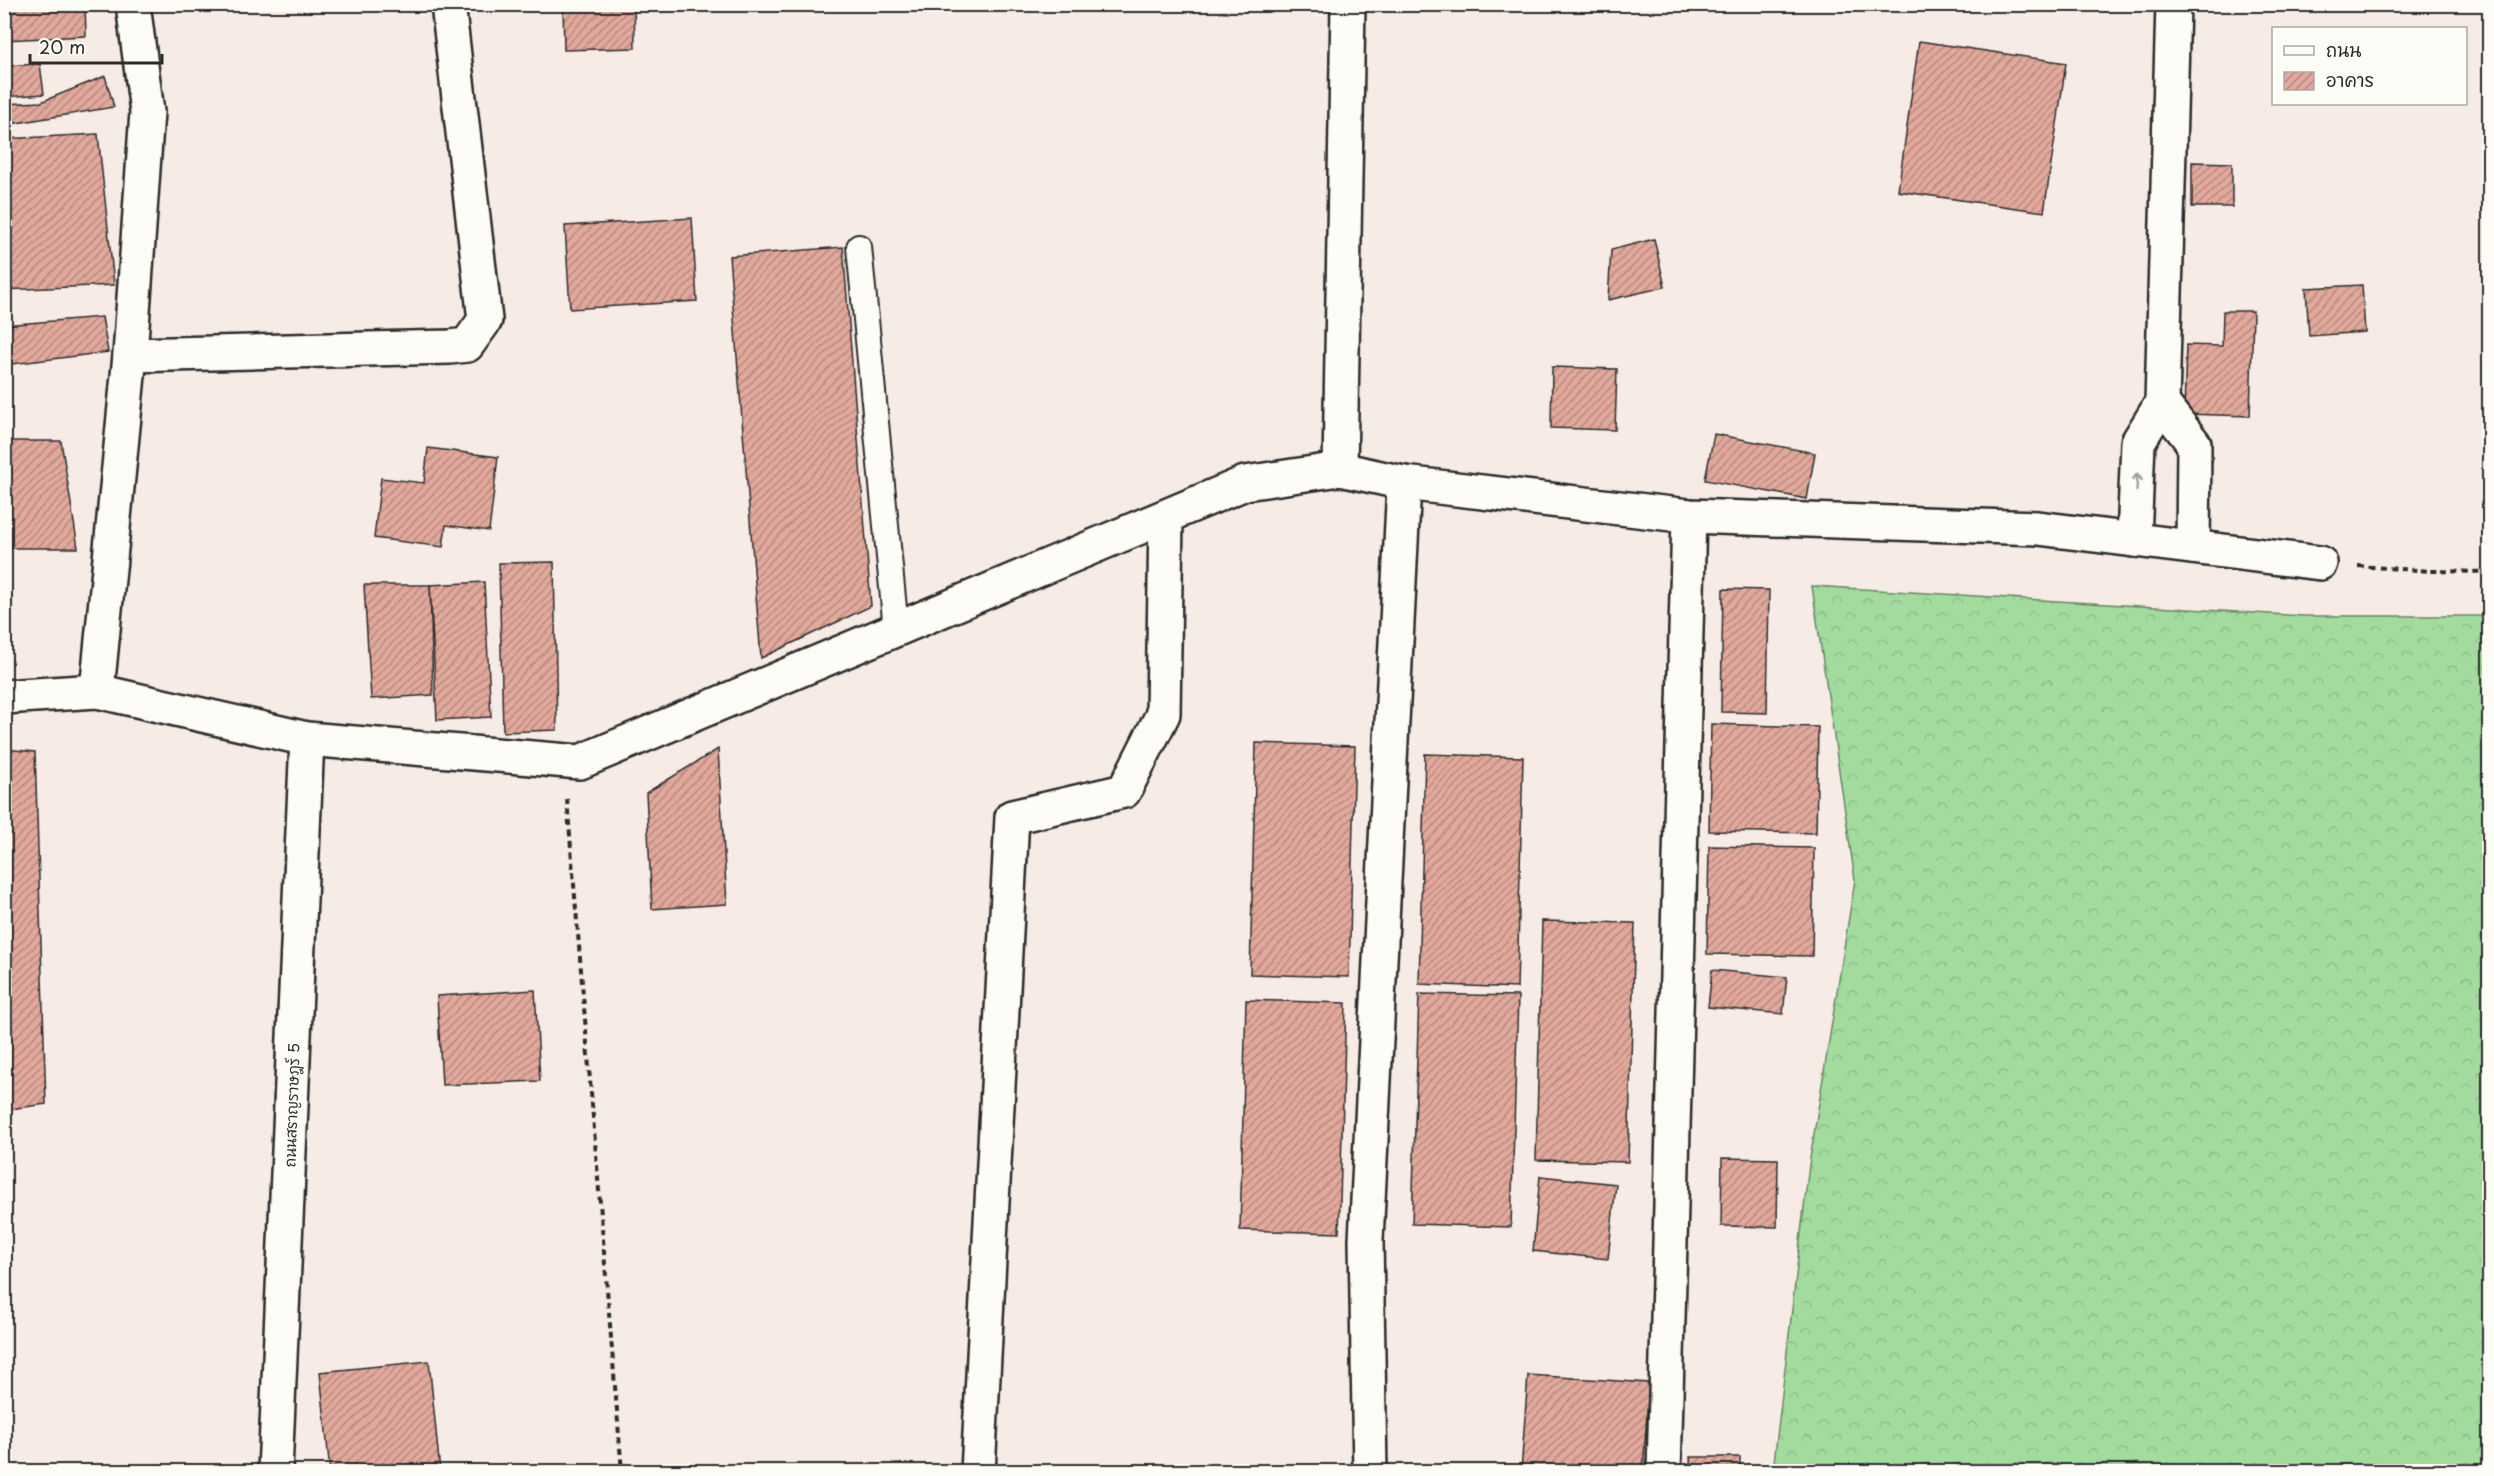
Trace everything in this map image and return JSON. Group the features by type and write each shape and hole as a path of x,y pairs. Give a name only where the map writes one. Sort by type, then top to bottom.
{"street":[{"path":"97,691 130,355 147,112 133,4"},
{"path":"130,355 467,345 485,320 448,4"},
{"path":"1340,469 1348,4"},
{"path":"2134,540 2138,442 2162,403 2174,4"},
{"path":"2162,403 2194,444 2193,548"},
{"path":"4,697 97,691 307,739 580,762 1245,483 1340,469 1404,483 1689,516 2038,528 2320,563"},
{"path":"1370,1472 1366,1240 1404,483"},
{"path":"978,1472 1012,817 1124,791 1163,714 1166,516"},
{"path":"1664,1472 1689,516"},
{"name":"ถนนสราญราษฎร์ 5","path":"275,1472 307,739"}],"lane":[{"path":"859,247 896,629"}],"path":[{"path":"2320,563 2430,571 2490,572"},
{"path":"564,760 622,1472"}],"green space":[{"path":"1812,586 2303,616 2489,616 2489,1471 1773,1471 1809,1165 1855,880"}],"building":[{"path":"4,4 85,4 86,36 4,40"},
{"path":"563,4 634,4 635,48 564,50"},
{"path":"1919,41 2066,63 2044,212 1898,191"},
{"path":"40,64 44,94 4,97 4,66"},
{"path":"105,76 114,107 4,125 4,104 41,102"},
{"path":"98,134 114,285 4,290 4,139"},
{"path":"2192,162 2232,163 2232,207 2192,207"},
{"path":"692,218 697,301 570,309 565,226"},
{"path":"1654,239 1665,287 1608,300 1611,250"},
{"path":"843,247 871,606 761,658 729,256"},
{"path":"2362,285 2365,332 2309,336 2306,288"},
{"path":"2223,311 2253,311 2250,416 2184,414 2186,345 2222,346"},
{"path":"102,317 108,352 4,365 4,325"},
{"path":"1552,367 1617,369 1615,430 1551,428"},
{"path":"1714,434 1815,453 1807,499 1705,480"},
{"path":"4,441 61,441 78,548 4,548"},
{"path":"428,448 498,457 489,531 446,525 443,547 374,538 381,478 424,483"},
{"path":"554,562 557,730 503,732 499,563"},
{"path":"484,582 491,717 437,720 430,585"},
{"path":"364,585 430,585 433,695 371,699"},
{"path":"1723,589 1769,590 1767,713 1721,712"},
{"path":"1711,724 1818,727 1816,833 1709,831"},
{"path":"1256,743 1355,746 1349,977 1250,974"},
{"path":"4,749 35,752 46,1104 4,1110"},
{"path":"718,749 727,904 652,909 646,793"},
{"path":"1425,754 1523,757 1517,988 1419,984"},
{"path":"1709,846 1814,848 1812,956 1707,954"},
{"path":"1542,921 1635,923 1628,1162 1536,1160"},
{"path":"1712,970 1787,977 1783,1014 1708,1007"},
{"path":"535,990 540,1081 442,1085 437,996"},
{"path":"1419,994 1518,996 1511,1227 1412,1224"},
{"path":"1246,1000 1346,1003 1339,1233 1240,1230"},
{"path":"1722,1158 1778,1159 1777,1227 1721,1226"},
{"path":"1540,1176 1616,1184 1608,1259 1533,1251"},
{"path":"429,1361 440,1472 330,1472 320,1372"},
{"path":"1528,1375 1649,1383 1643,1472 1521,1472"},
{"path":"1690,1457 1740,1457 1740,1472 1691,1472"}]}
